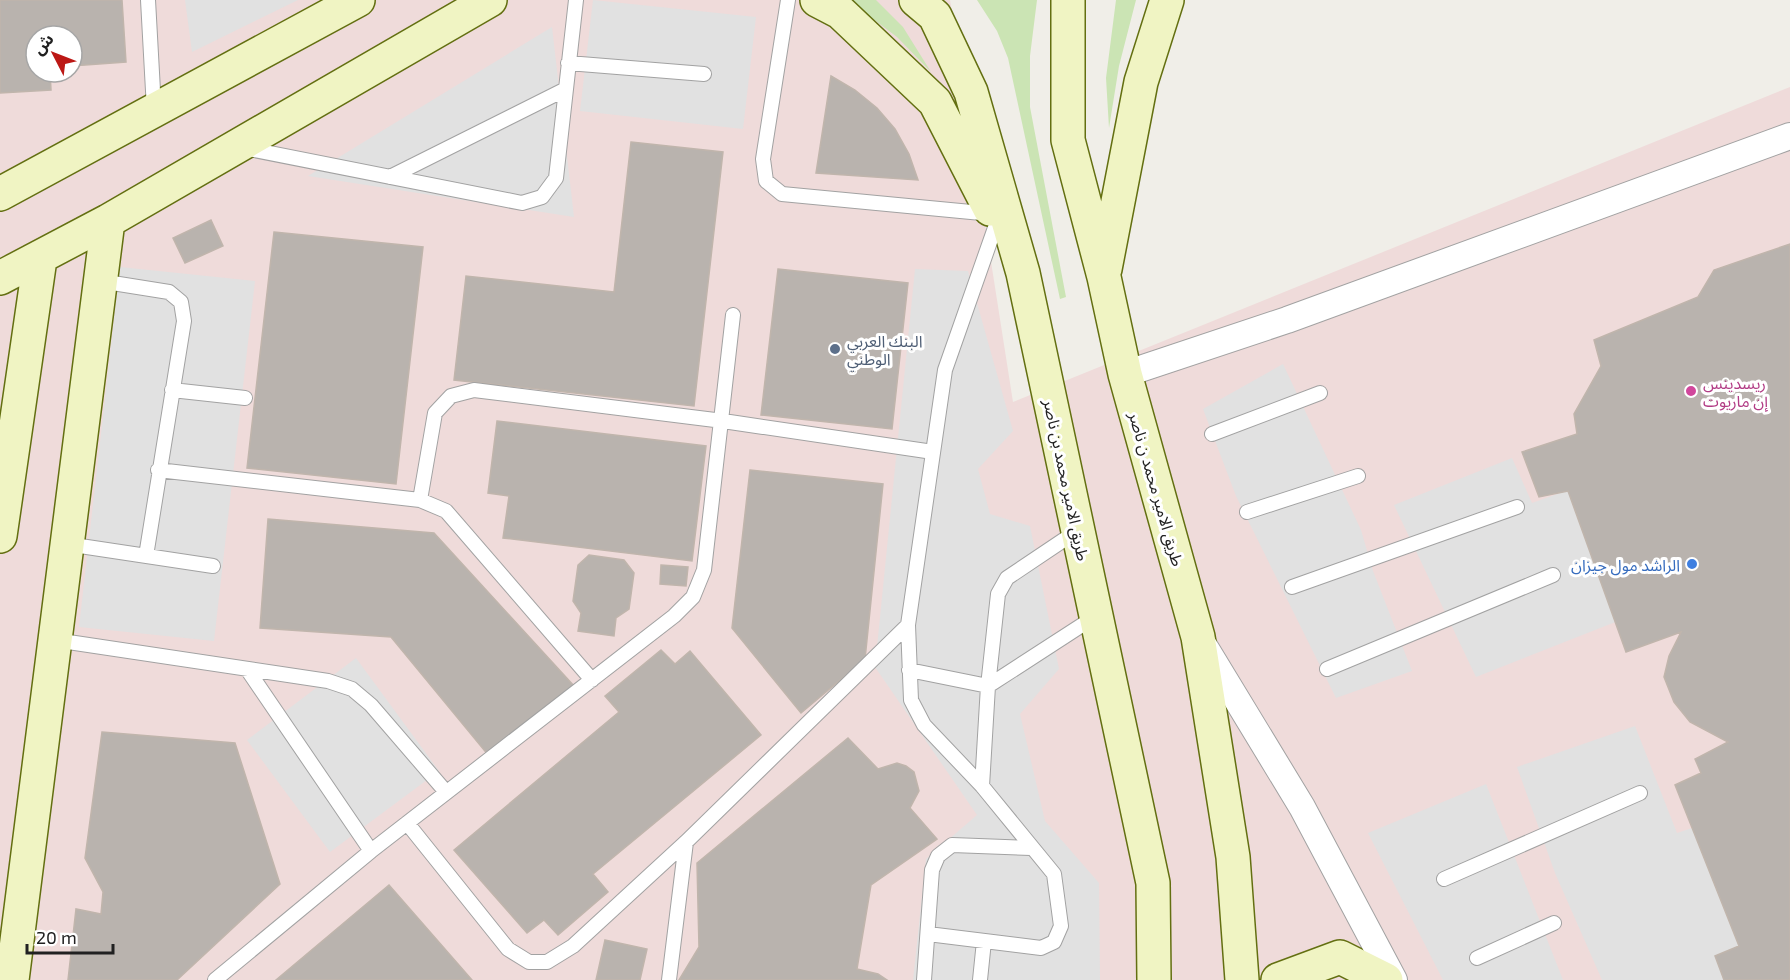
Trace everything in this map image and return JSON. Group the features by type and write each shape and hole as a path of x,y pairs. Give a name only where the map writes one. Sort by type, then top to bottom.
{"main road":[{"path":"0,194 358,0"},
{"path":"0,278 40,259 108,221 490,0"},
{"path":"817,0 840,12 935,102 1023,273"},
{"name":"طريق الامير محمد بن ناصر","path":"916,0 935,16 971,92 1023,273 1153,883 1154,980"},
{"name":"طريق الامير محمد ن ناصر","path":"1068,0 1068,140 1104,277 1125,374 1198,637 1233,857 1242,980"},
{"path":"1104,277 1141,82 1167,0"},
{"path":"12,980 108,221"},
{"path":"0,536 40,259"},
{"path":"1278,980 1340,957 1386,980"}],"street":[{"path":"1125,374 1287,320 1790,136"},
{"path":"1198,637 1302,807 1394,980"}],"lane":[{"path":"148,0 154,111"},
{"path":"236,146 522,203 542,198 556,178 564,90 576,0"},
{"path":"788,0 763,159 766,181 782,194 994,218 945,370 908,625 911,700 924,725 982,786 1054,874 1061,926 1054,942 1041,948 928,934"},
{"path":"568,63 704,74"},
{"path":"390,177 564,90"},
{"path":"100,281 169,292 181,302 184,321 158,470 146,556"},
{"path":"215,980 371,851 674,616 693,597 704,570 723,421 733,315"},
{"path":"172,390 245,398"},
{"path":"420,500 435,413 451,396 474,390 723,421 933,452"},
{"path":"1212,434 1320,393"},
{"path":"158,470 420,500 446,511 592,680"},
{"path":"1247,512 1358,476"},
{"path":"1292,587 1517,507"},
{"path":"982,786 988,687 998,594 1007,578 1078,530"},
{"path":"67,544 213,566"},
{"path":"1327,669 1552,575"},
{"path":"909,670 988,687 1096,616"},
{"path":"407,823 508,949 529,962 547,962 573,946 686,842 908,625"},
{"path":"55,640 328,681 351,688 371,705 446,792"},
{"path":"247,669 371,851"},
{"path":"1444,879 1640,793"},
{"path":"669,980 686,842"},
{"path":"924,980 932,870 938,856 952,845 1031,848"},
{"path":"1477,958 1554,923"},
{"path":"980,980 984,941"}],"shaded area":[{"path":"0,0 950,0 1013,402 1790,87 1790,980 0,980"},
{"path":"185,0 298,0 192,52"},
{"path":"593,0 756,17 743,129 580,111"},
{"path":"552,27 574,217 308,176"},
{"path":"120,267 255,281 214,641 79,627"},
{"path":"915,269 968,271 1013,431 978,469 990,514 1030,526 1059,669 1020,714 1045,821 1099,883 1100,980 913,980 926,859 977,815 875,667"},
{"path":"1283,364 1361,530 1373,571 1412,671 1336,698 1236,496 1203,409"},
{"path":"1512,458 1532,503 1580,486 1623,619 1476,677 1394,505"},
{"path":"356,658 439,771 330,852 247,740"},
{"path":"1635,726 1677,833 1701,825 1761,980 1602,980 1555,873 1517,767"},
{"path":"1486,784 1563,980 1443,980 1368,833"}],"green space":[{"path":"848,0 876,0 903,27 931,72 897,37"},
{"path":"977,0 1037,0 1030,56 1030,107 1066,297 1060,299 1008,58 997,31"},
{"path":"1116,0 1136,0 1119,66 1109,128 1106,78"}],"building":[{"path":"0,0 122,0 126,62 84,65 84,24 24,24 24,84 51,84 51,90 0,93"},
{"path":"831,76 855,90 877,108 895,129 909,154 918,180 816,173"},
{"path":"631,142 723,152 694,406 454,380 466,276 614,292"},
{"path":"211,220 223,246 185,263 173,238"},
{"path":"274,232 423,247 396,484 247,468"},
{"name":"الراشد مول جيزان","path":"1790,244 1790,980 1724,980 1715,956 1739,946 1675,785 1701,773 1695,759 1728,742 1690,722 1674,702 1664,677 1669,656 1681,632 1626,652 1568,491 1539,497 1522,452 1577,434 1574,414 1601,366 1594,340 1698,297 1714,270"},
{"name":"البنك العربي الوطني","path":"778,269 908,283 892,429 761,415"},
{"path":"497,421 706,446 692,561 503,538 509,496 488,493"},
{"path":"750,470 883,484 865,659 801,713 732,628"},
{"path":"268,519 434,533 574,686 489,756 391,637 260,628"},
{"path":"589,555 624,560 634,573 629,609 616,618 614,636 578,631 581,613 573,601 578,565"},
{"path":"661,565 688,567 686,586 660,584"},
{"path":"661,650 675,664 690,651 761,735 593,874 608,892 558,935 544,920 527,933 454,850 619,712 605,696"},
{"path":"102,732 235,743 280,884 177,980 68,980 76,909 101,914 103,892 85,858"},
{"path":"848,738 878,769 897,763 914,772 919,791 910,808 937,839 871,885 857,969 878,974 887,980 679,980 699,947 697,863"},
{"path":"389,885 472,980 276,980"},
{"path":"605,940 647,949 640,980 596,980"}],"place":[{"name":"البنك العربي الوطني","path":"835,349"},
{"name":"ريسدينس إن ماريوت","path":"1691,391"},
{"name":"الراشد مول جيزان","path":"1692,564"}]}
